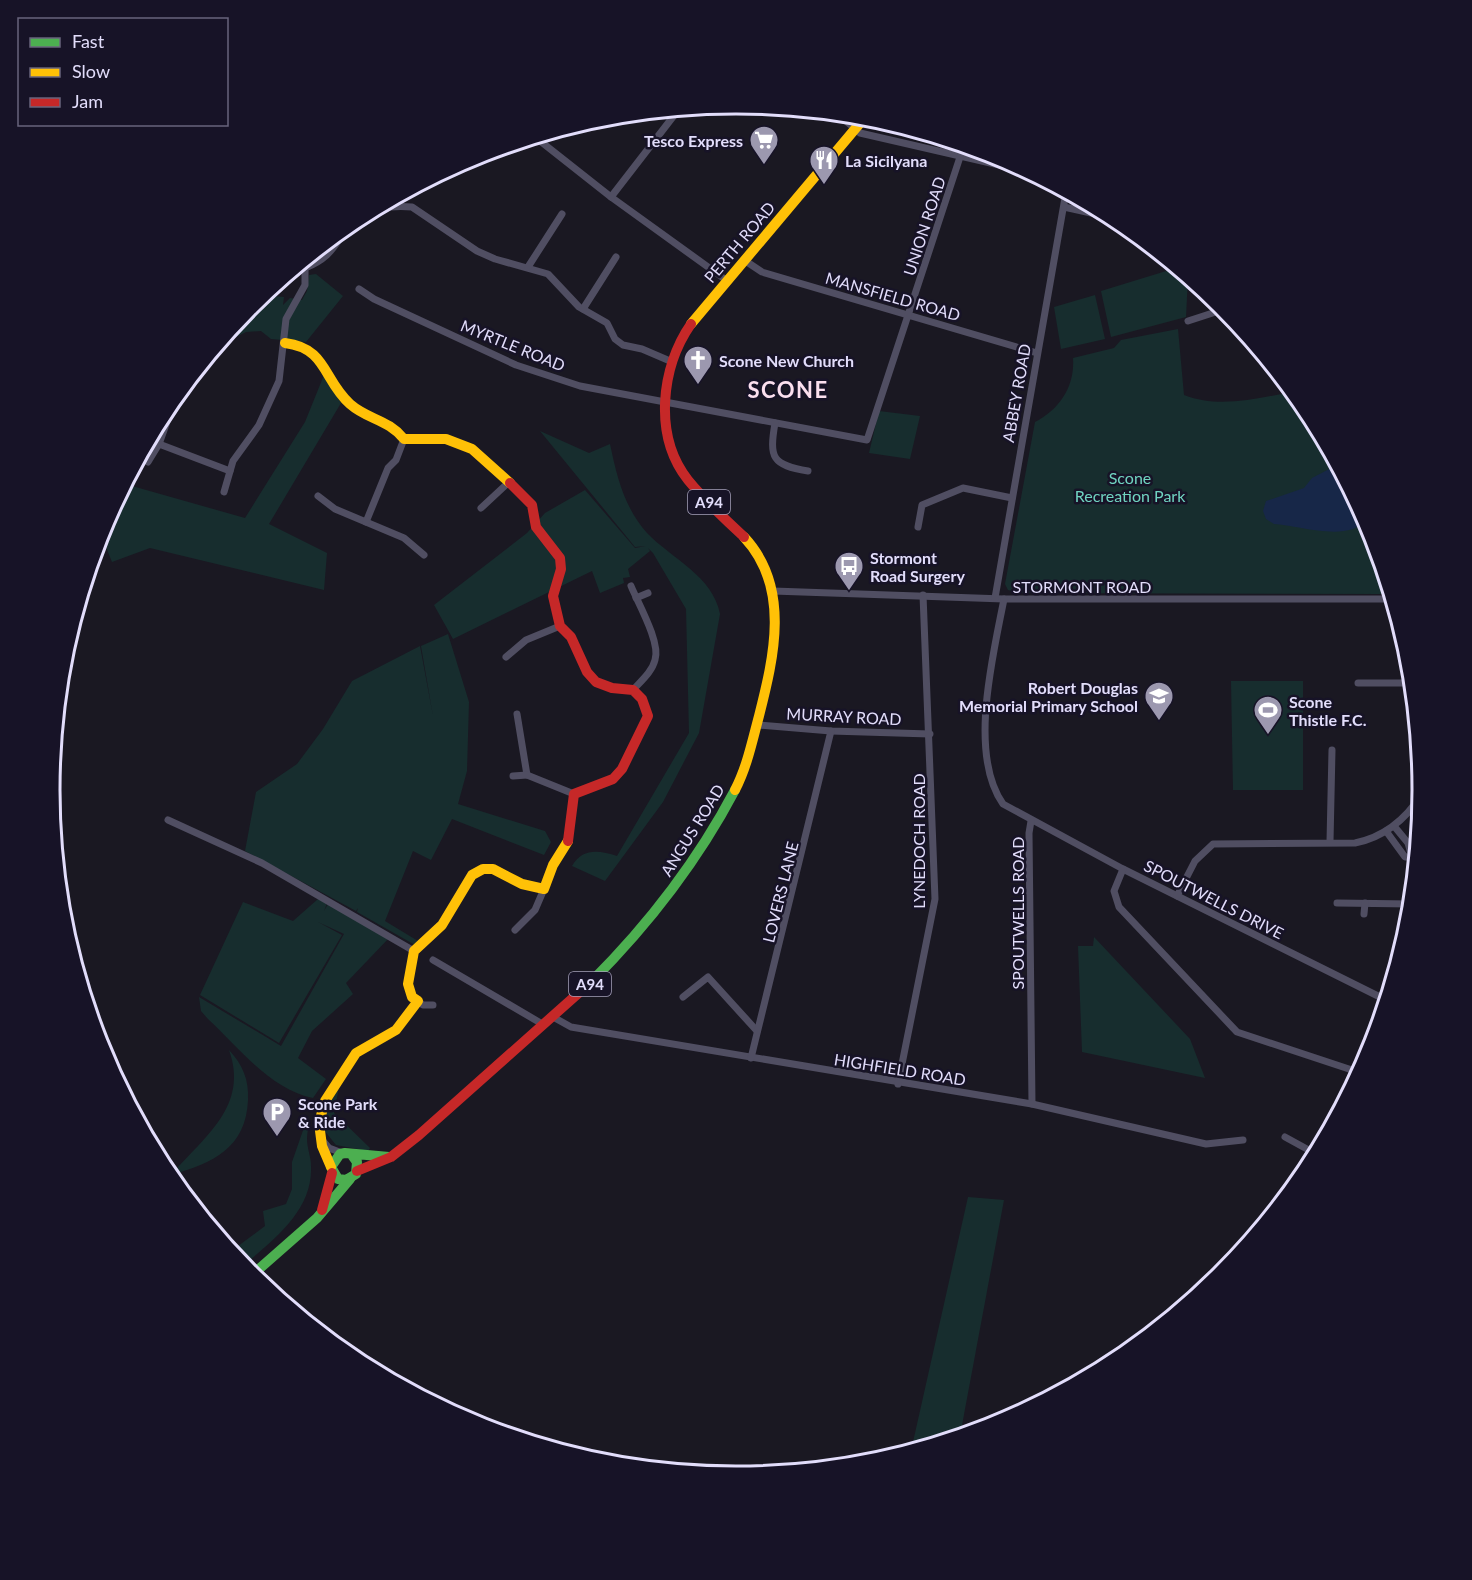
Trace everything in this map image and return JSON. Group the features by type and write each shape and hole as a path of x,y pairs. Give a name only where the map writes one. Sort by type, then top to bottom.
{"main road":[{"name":"PERTH ROAD","path":"665,403 670,361 682,335 858,125"},
{"path":"285,343 302,345 309,350 350,403 364,413 394,426 404,439 414,441 446,439 472,449 532,505 536,527 560,558 561,569 553,596 560,626 572,638 586,672 596,682 612,688 633,690 642,699 648,716 622,770 613,779 574,794 570,837 553,865 544,889 522,884 502,872 483,869 466,881 449,915 414,951 408,984 409,991 418,1001 396,1030 364,1048 352,1058 322,1110 319,1123 321,1139 332,1170 342,1180 354,1175"},
{"name":"ANGUS ROAD","path":"354,1175 391,1157 419,1135 617,958 674,887 731,801 744,772 758,725 773,653 776,633 772,591 762,564 747,538 694,488 684,473 670,441 665,403"},
{"path":"259,1269 340,1195 354,1175 357,1162 347,1154"},
{"path":"319,1216 327,1199 335,1157 347,1154 391,1157"}],"street":[{"path":"611,197 673,117"},
{"path":"849,124 860,133 992,164"},
{"path":"542,143 611,197 726,280"},
{"name":"UNION ROAD","path":"867,440 960,157"},
{"name":"ABBEY ROAD","path":"995,598 1065,200"},
{"path":"395,207 412,207 477,251 495,259 548,274 584,309 608,323 615,339 623,345 642,349 670,361"},
{"path":"1064,207 1082,210"},
{"path":"528,267 562,214"},
{"path":"313,263 333,251 338,244"},
{"path":"584,309 616,256"},
{"name":"MANSFIELD ROAD","path":"744,260 762,272 1037,353"},
{"path":"224,492 230,471 240,451 259,425 279,381 286,319 305,285 305,270"},
{"name":"MYRTLE ROAD","path":"359,289 516,365 580,386 867,440"},
{"path":"1188,321 1214,312"},
{"path":"775,423 772,443 775,459 783,466 808,471"},
{"path":"148,462 164,431"},
{"path":"366,522 388,468 396,460 404,439"},
{"path":"159,444 230,471"},
{"path":"481,508 509,482"},
{"path":"918,527 922,505 963,488 1012,498"},
{"path":"318,496 335,510 404,538 424,555"},
{"path":"631,586 656,647 656,659 650,671 633,690"},
{"name":"STORMONT ROAD","path":"772,591 1004,599 1384,599"},
{"path":"636,598 648,593"},
{"name":"LYNEDOCH ROAD","path":"898,1084 935,899 923,595"},
{"name":"SPOUTWELLS ROAD","path":"1004,599 988,681 988,772 993,790 1002,804 1031,821 1029,833 1032,1104"},
{"path":"506,657 526,640 560,626"},
{"path":"1358,683 1403,683"},
{"path":"517,714 527,775"},
{"name":"MURRAY ROAD","path":"758,725 831,731 930,734"},
{"name":"LOVERS LANE","path":"751,1058 831,731"},
{"path":"1330,842 1332,750"},
{"path":"513,776 527,775 574,794"},
{"path":"1177,896 1195,861 1213,843 1355,843 1386,831 1406,816 1412,808"},
{"path":"168,820 262,863 414,951"},
{"name":"SPOUTWELLS DRIVE","path":"1031,821 1379,997"},
{"path":"1394,826 1409,848"},
{"path":"1386,831 1405,857 1408,857"},
{"path":"1123,868 1114,891 1119,907 1237,1032 1351,1070"},
{"path":"515,930 535,910 544,889"},
{"path":"1337,903 1402,904"},
{"path":"1364,914 1365,903"},
{"name":"HIGHFIELD ROAD","path":"434,960 548,1021 571,1027 898,1084 1032,1104 1206,1144 1243,1140"},
{"path":"683,997 708,976 758,1031"},
{"path":"418,1001 423,1005 433,1005"},
{"path":"1285,1137 1308,1150"},
{"path":"321,1139 329,1148 347,1154"}],"green space":[{"path":"1168,270 1187,287 1186,317 1111,337 1101,291"},
{"path":"316,274 343,296 306,342 271,339 261,331 246,332 233,338 275,296 284,297 283,305 290,298 302,300 307,291 309,275"},
{"path":"1095,295 1105,339 1061,349 1054,307"},
{"name":"Scone Recreation Park","path":"1178,329 1184,395 1225,402 1283,394 1321,452 1342,491 1361,531 1382,594 1020,593 1008,590 1005,584 1035,422 1052,410 1064,396 1071,378 1073,358 1114,348 1121,340"},
{"path":"324,375 341,403 269,524 327,553 324,590 150,548 112,562 106,546 133,486 245,518 305,422"},
{"path":"879,411 920,416 910,459 869,453"},
{"path":"540,431 589,453 610,444 623,491 632,513 647,533 690,569 709,589 720,614 699,733 663,802 605,881 572,866 576,860 587,853 598,852 617,856 689,733 686,609 653,553 648,548 650,551 628,569 630,577 623,578 624,583 600,593 592,571 453,639 434,605 527,533 545,513 585,490 635,548 646,546 635,547"},
{"path":"448,634 469,702 467,771 458,804 545,831 551,842 544,855 452,819 431,860 413,851 385,921 418,941 415,945 357,912 358,908 356,911 245,851 256,792 297,764 323,729 352,681 420,646 433,716 421,646"},
{"name":"Scone Thistle F.C.","path":"1231,681 1303,681 1303,790 1233,790"},
{"path":"318,899 327,903 324,911 328,904 389,938 346,983 353,994 312,1031 298,1058 326,1079 313,1098 283,1086 256,1066 201,1011 199,997 281,1046 344,934 318,922 342,935 279,1043 200,995 243,902 293,921"},
{"path":"1094,937 1190,1039 1205,1078 1082,1052 1078,946 1093,946"},
{"path":"229,1050 238,1061 246,1079 248,1100 246,1117 241,1130 225,1151 213,1159 179,1172 176,1169 220,1119 233,1088 234,1070"},
{"path":"339,1087 334,1113 370,1148 368,1151 336,1145 324,1130 326,1107"},
{"path":"308,1116 307,1142 311,1166 310,1182 305,1197 289,1223 250,1260 238,1246 265,1226 263,1211 286,1204 292,1189 292,1162"},
{"path":"968,1197 1004,1200 962,1427 913,1442"}],"water":[{"path":"1330,469 1358,526 1335,532 1274,524 1266,519 1263,511 1266,501 1304,488 1312,478"}],"traffic: fast":[{"path":"591,982 670,892 720,817 735,790"},
{"path":"352,1155 357,1162 356,1174 346,1180 338,1179 331,1167 340,1154 389,1157"},
{"path":"259,1269 317,1218 350,1179"}],"traffic: slow":[{"path":"691,324 858,125"},
{"path":"285,343 309,351 317,358 341,395 350,404 385,423 404,439 446,439 472,449 510,483"},
{"path":"735,790 749,754 765,693 775,623 768,578 759,557 744,537"},
{"path":"331,1167 322,1146 319,1123 325,1101 356,1053 396,1030 418,1001 412,997 408,984 414,951 442,925 472,875 483,869 493,869 522,884 544,889 553,865 568,841"}],"traffic: jam":[{"path":"691,324 673,360 668,381 665,402 669,443 688,480 708,503 744,537"},
{"path":"510,483 532,505 536,527 560,558 561,569 553,596 560,626 571,637 587,672 596,682 612,688 633,690 642,699 648,716 622,769 613,779 574,794 568,841"},
{"path":"357,1171 391,1157 419,1135 591,982"},
{"path":"322,1210 332,1173"}],"place":[{"name":"Tesco Express","path":"764,166"},
{"name":"La Sicilyana","path":"824,186"},
{"name":"Scone New Church","path":"698,386"},
{"name":"Stormont Road Surgery","path":"849,592"},
{"name":"Robert Douglas Memorial Primary School","path":"1159,722"},
{"name":"Scone Thistle F.C.","path":"1268,736"},
{"name":"Scone Park & Ride","path":"277,1138"}],"district":[{"name":"SCONE","path":"788,389"}]}
